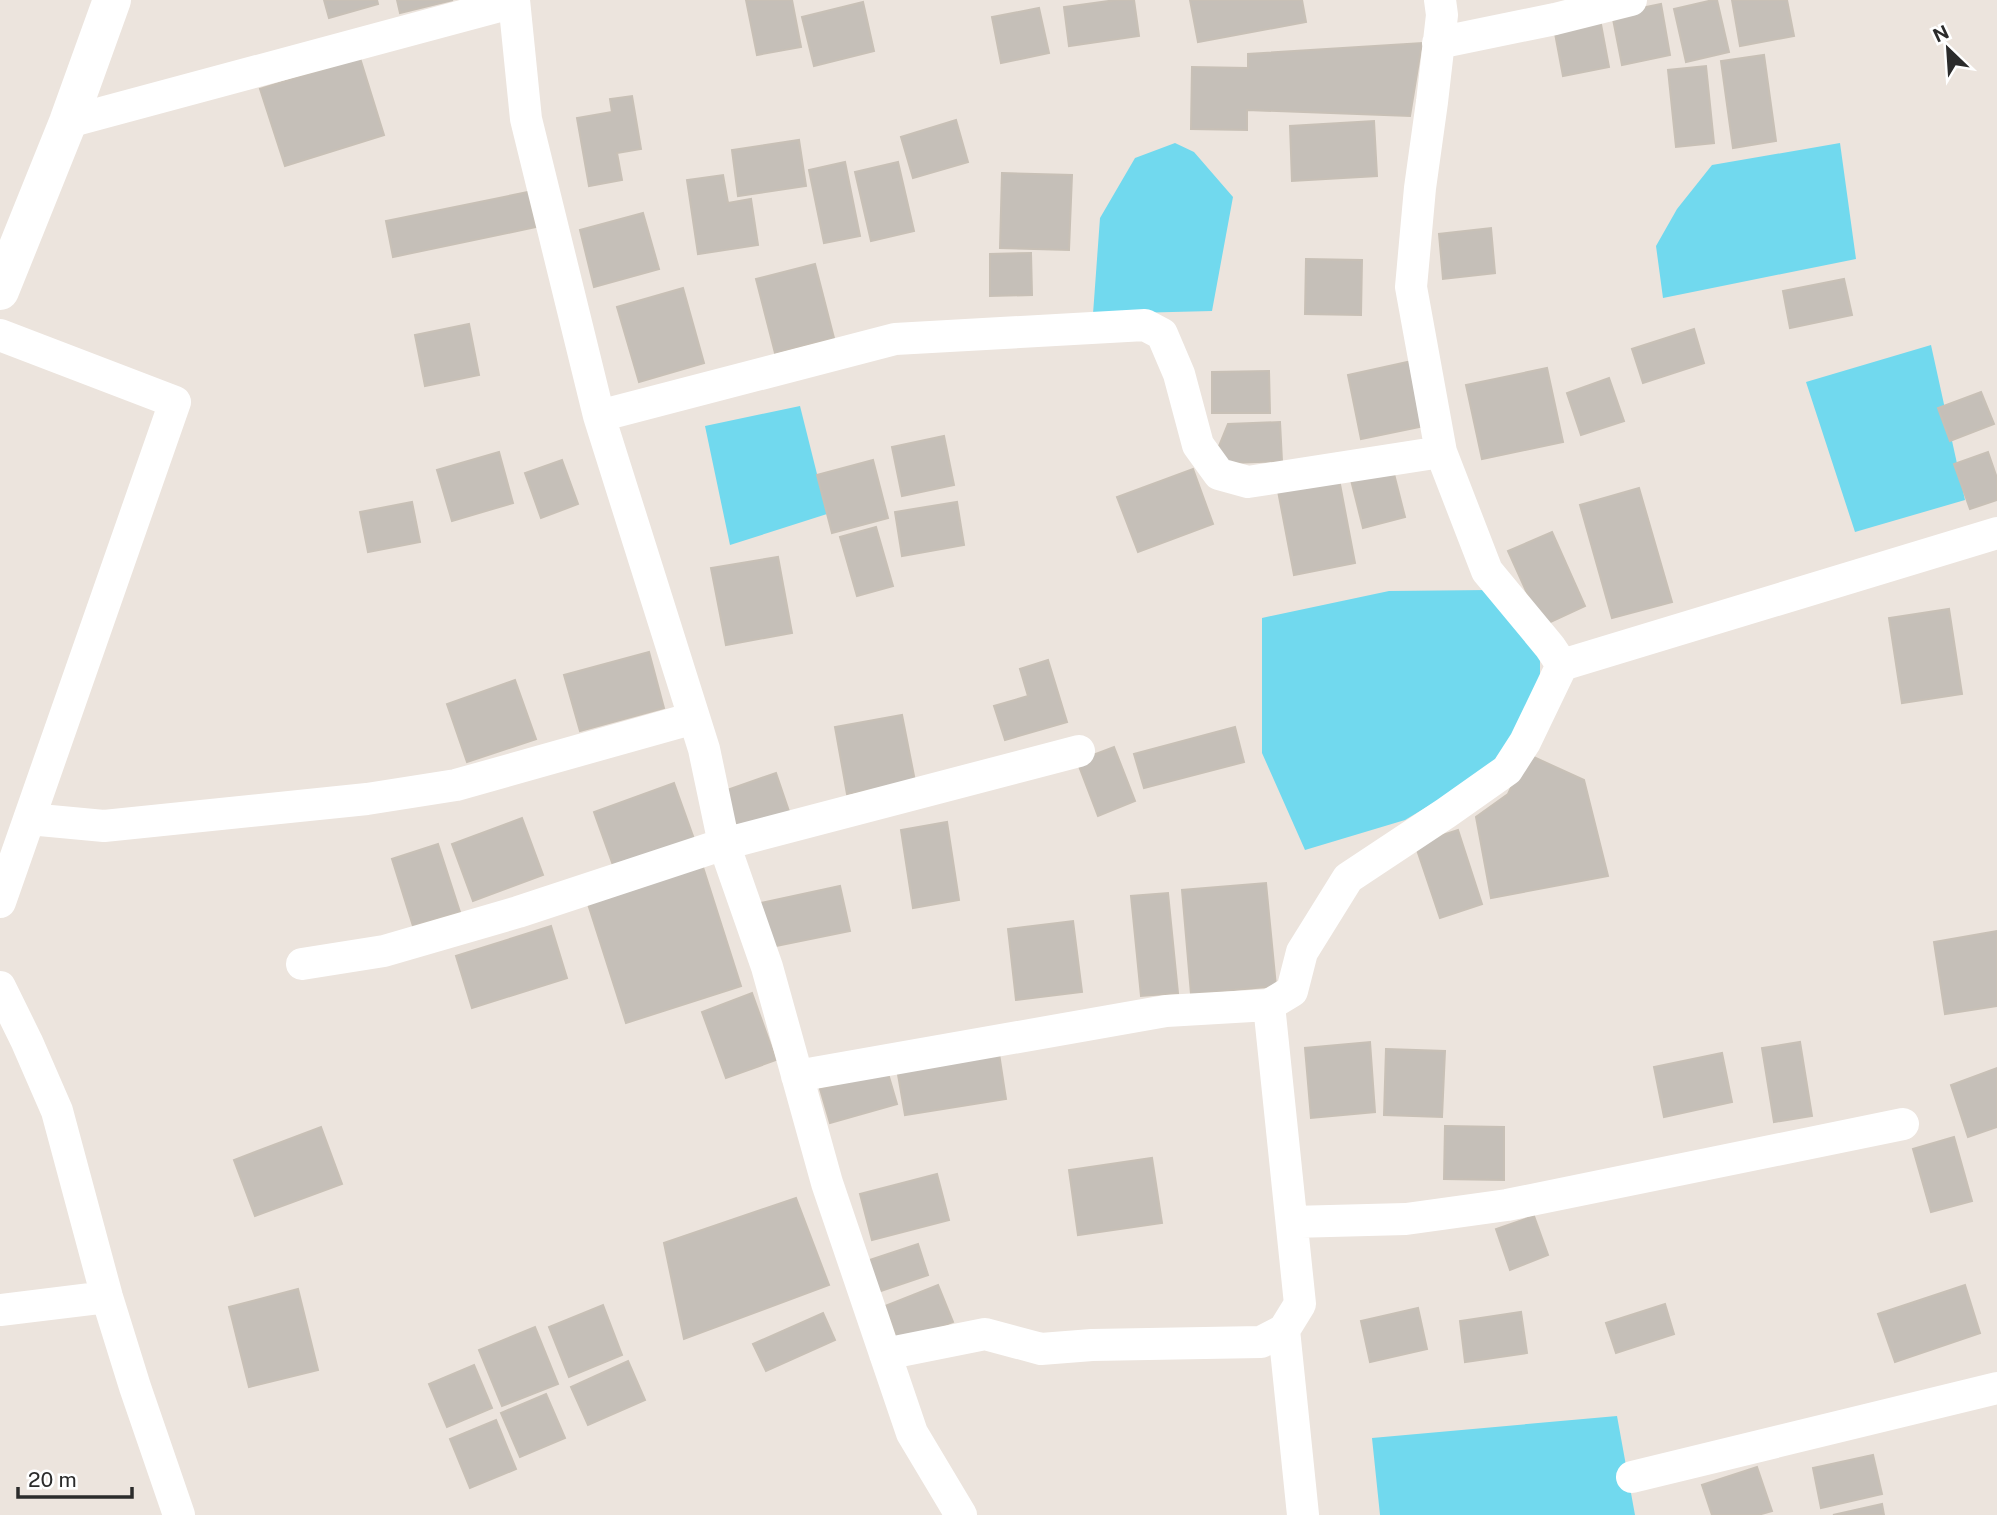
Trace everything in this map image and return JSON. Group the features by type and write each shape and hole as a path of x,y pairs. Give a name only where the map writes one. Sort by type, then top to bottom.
{"street":[{"path":"0,290 68,122 112,0"},
{"path":"1440,0 1442,15 1420,188 1411,287 1441,452 1487,571 1562,665"},
{"path":"1438,43 1631,0"},
{"path":"68,122 514,1 526,119 599,416 704,749 724,844 767,967 827,1183 912,1433 961,1515"},
{"path":"599,416 895,339 1145,325 1162,334 1179,374 1198,445 1219,474 1248,482 1441,452"},
{"path":"0,335 175,402 0,902"},
{"path":"797,1076 1166,1011 1269,1005 1292,991 1302,952 1348,878 1507,770 1525,742 1562,665 1997,533"},
{"path":"29,819 104,826 380,797 457,785 694,718"},
{"path":"302,964 384,951 518,912 724,844 1079,751"},
{"path":"0,986 57,1111 107,1297 179,1515"},
{"path":"885,1354 985,1334 1041,1349 1093,1345 1261,1342 1283,1330 1300,1304 1269,1005"},
{"path":"1292,1222 1406,1219 1507,1205 1903,1124"},
{"path":"0,1310 107,1297"},
{"path":"1283,1330 1303,1515"},
{"path":"1632,1477 1997,1388"}],"water":[{"path":"1175,143 1194,152 1233,197 1212,311 1093,314 1100,218 1135,158"},
{"path":"1840,143 1856,259 1663,298 1656,246 1677,209 1712,165"},
{"path":"1931,345 1965,500 1855,532 1806,382"},
{"path":"800,406 827,514 730,545 705,426"},
{"path":"1489,590 1540,640 1540,714 1492,768 1405,820 1305,850 1262,753 1262,618 1389,591"},
{"path":"1617,1416 1635,1515 1380,1515 1372,1438"}],"building":[{"path":"324,0 377,0 378,4 329,18"},
{"path":"397,0 453,0 400,13"},
{"path":"746,0 792,0 801,47 757,55"},
{"path":"1134,0 1139,36 1069,46 1064,7"},
{"path":"1190,0 1302,0 1306,22 1198,42"},
{"path":"1717,0 1729,52 1686,62 1674,9"},
{"path":"1732,0 1787,0 1794,36 1740,46"},
{"path":"863,2 874,51 814,66 802,17"},
{"path":"1661,4 1670,55 1622,65 1612,14"},
{"path":"1039,8 1049,53 1001,63 992,17"},
{"path":"1600,19 1609,67 1563,76 1554,28"},
{"path":"1422,43 1410,116 1247,110 1247,130 1191,129 1192,67 1248,68 1248,54"},
{"path":"1764,55 1776,141 1733,148 1721,61"},
{"path":"360,58 384,135 285,166 260,89"},
{"path":"1706,66 1714,143 1676,147 1668,70"},
{"path":"632,96 641,149 617,153 622,180 589,186 577,118 612,112 610,99"},
{"path":"956,120 968,162 913,178 901,137"},
{"path":"1374,121 1377,176 1292,181 1290,126"},
{"path":"799,140 806,186 738,196 732,150"},
{"path":"845,162 860,236 824,243 809,170"},
{"path":"898,162 914,231 871,241 855,172"},
{"path":"1002,173 1072,175 1069,250 1000,248"},
{"path":"723,175 728,203 751,199 758,245 698,254 687,180"},
{"path":"528,192 536,227 393,257 386,221"},
{"path":"643,213 659,269 594,287 580,230"},
{"path":"1491,228 1495,273 1443,279 1439,234"},
{"path":"1031,253 1032,295 990,296 990,254"},
{"path":"1306,259 1362,260 1361,315 1305,314"},
{"path":"815,264 834,338 775,353 756,279"},
{"path":"1844,279 1852,315 1790,328 1783,291"},
{"path":"683,288 704,363 639,382 617,307"},
{"path":"469,324 479,375 425,386 415,335"},
{"path":"1694,329 1704,363 1643,383 1632,349"},
{"path":"1421,359 1434,424 1361,439 1348,375"},
{"path":"1547,368 1563,442 1482,459 1466,385"},
{"path":"1269,371 1270,413 1212,413 1212,372"},
{"path":"1609,378 1624,421 1581,435 1567,393"},
{"path":"1981,392 1994,424 1950,441 1938,408"},
{"path":"1280,422 1282,461 1230,463 1217,451 1228,424"},
{"path":"944,436 954,485 902,496 892,447"},
{"path":"499,452 513,503 452,521 437,470"},
{"path":"1988,452 1997,478 1997,500 1970,509 1954,464"},
{"path":"562,460 578,504 541,518 525,473"},
{"path":"873,460 888,518 832,533 817,475"},
{"path":"1392,466 1405,517 1363,528 1350,476"},
{"path":"1193,469 1213,524 1138,552 1117,497"},
{"path":"1339,479 1355,563 1294,575 1278,491"},
{"path":"1639,488 1672,602 1612,618 1580,505"},
{"path":"412,502 420,542 368,552 360,512"},
{"path":"957,502 964,545 902,556 895,512"},
{"path":"876,527 893,586 857,596 840,537"},
{"path":"1552,532 1585,606 1542,626 1508,551"},
{"path":"778,557 792,633 726,645 711,568"},
{"path":"1949,609 1962,694 1902,703 1889,618"},
{"path":"649,652 664,708 580,731 564,675"},
{"path":"1048,660 1067,722 1005,740 994,706 1028,696 1020,669"},
{"path":"515,680 536,739 467,762 447,704"},
{"path":"902,715 915,781 847,794 835,727"},
{"path":"1235,727 1244,762 1144,788 1134,754"},
{"path":"1114,747 1135,801 1098,816 1077,761"},
{"path":"1527,754 1584,780 1608,876 1491,898 1476,817 1508,794"},
{"path":"776,773 791,817 739,834 724,791"},
{"path":"674,783 694,839 614,868 594,812"},
{"path":"522,818 543,875 473,901 452,844"},
{"path":"947,822 959,900 913,908 901,830"},
{"path":"1458,830 1482,904 1440,918 1415,844"},
{"path":"438,844 460,912 413,926 392,859"},
{"path":"702,864 741,986 626,1023 587,901"},
{"path":"1266,883 1276,986 1191,994 1182,890"},
{"path":"840,886 850,931 766,948 756,904"},
{"path":"1168,893 1178,993 1141,996 1131,896"},
{"path":"1073,921 1082,992 1016,1000 1008,929"},
{"path":"551,926 567,978 472,1008 456,956"},
{"path":"1997,931 1997,1006 1945,1014 1934,942"},
{"path":"752,993 776,1060 726,1078 702,1012"},
{"path":"1370,1042 1375,1112 1311,1118 1305,1048"},
{"path":"1800,1042 1812,1116 1774,1122 1762,1048"},
{"path":"998,1047 1006,1099 905,1115 896,1063"},
{"path":"1386,1049 1445,1051 1442,1117 1384,1115"},
{"path":"1722,1053 1732,1102 1664,1117 1654,1067"},
{"path":"1997,1068 1997,1127 1968,1137 1951,1085"},
{"path":"887,1070 897,1104 830,1123 820,1089"},
{"path":"1445,1126 1504,1127 1504,1180 1444,1179"},
{"path":"321,1127 342,1184 255,1216 234,1160"},
{"path":"1954,1137 1972,1201 1931,1212 1913,1149"},
{"path":"1152,1158 1162,1223 1078,1235 1069,1170"},
{"path":"937,1174 949,1220 872,1240 860,1194"},
{"path":"796,1198 829,1285 684,1339 664,1243"},
{"path":"1534,1216 1548,1255 1510,1270 1496,1229"},
{"path":"918,1244 928,1275 878,1292 867,1261"},
{"path":"938,1285 953,1322 899,1343 885,1306"},
{"path":"1965,1285 1980,1333 1895,1362 1878,1314"},
{"path":"298,1289 318,1370 249,1387 229,1307"},
{"path":"1665,1304 1674,1334 1616,1353 1606,1323"},
{"path":"603,1305 622,1355 569,1377 549,1327"},
{"path":"1418,1308 1427,1349 1370,1362 1361,1321"},
{"path":"1521,1312 1527,1353 1465,1362 1460,1321"},
{"path":"823,1313 835,1340 766,1371 753,1344"},
{"path":"535,1327 558,1384 502,1406 479,1350"},
{"path":"628,1361 645,1400 588,1425 571,1387"},
{"path":"474,1365 492,1408 447,1427 429,1384"},
{"path":"546,1394 565,1438 520,1457 501,1413"},
{"path":"496,1420 516,1469 470,1488 450,1439"},
{"path":"1873,1455 1882,1494 1821,1508 1813,1468"},
{"path":"1757,1467 1772,1511 1758,1515 1712,1515 1702,1485"},
{"path":"1882,1504 1884,1515 1833,1515"}]}
